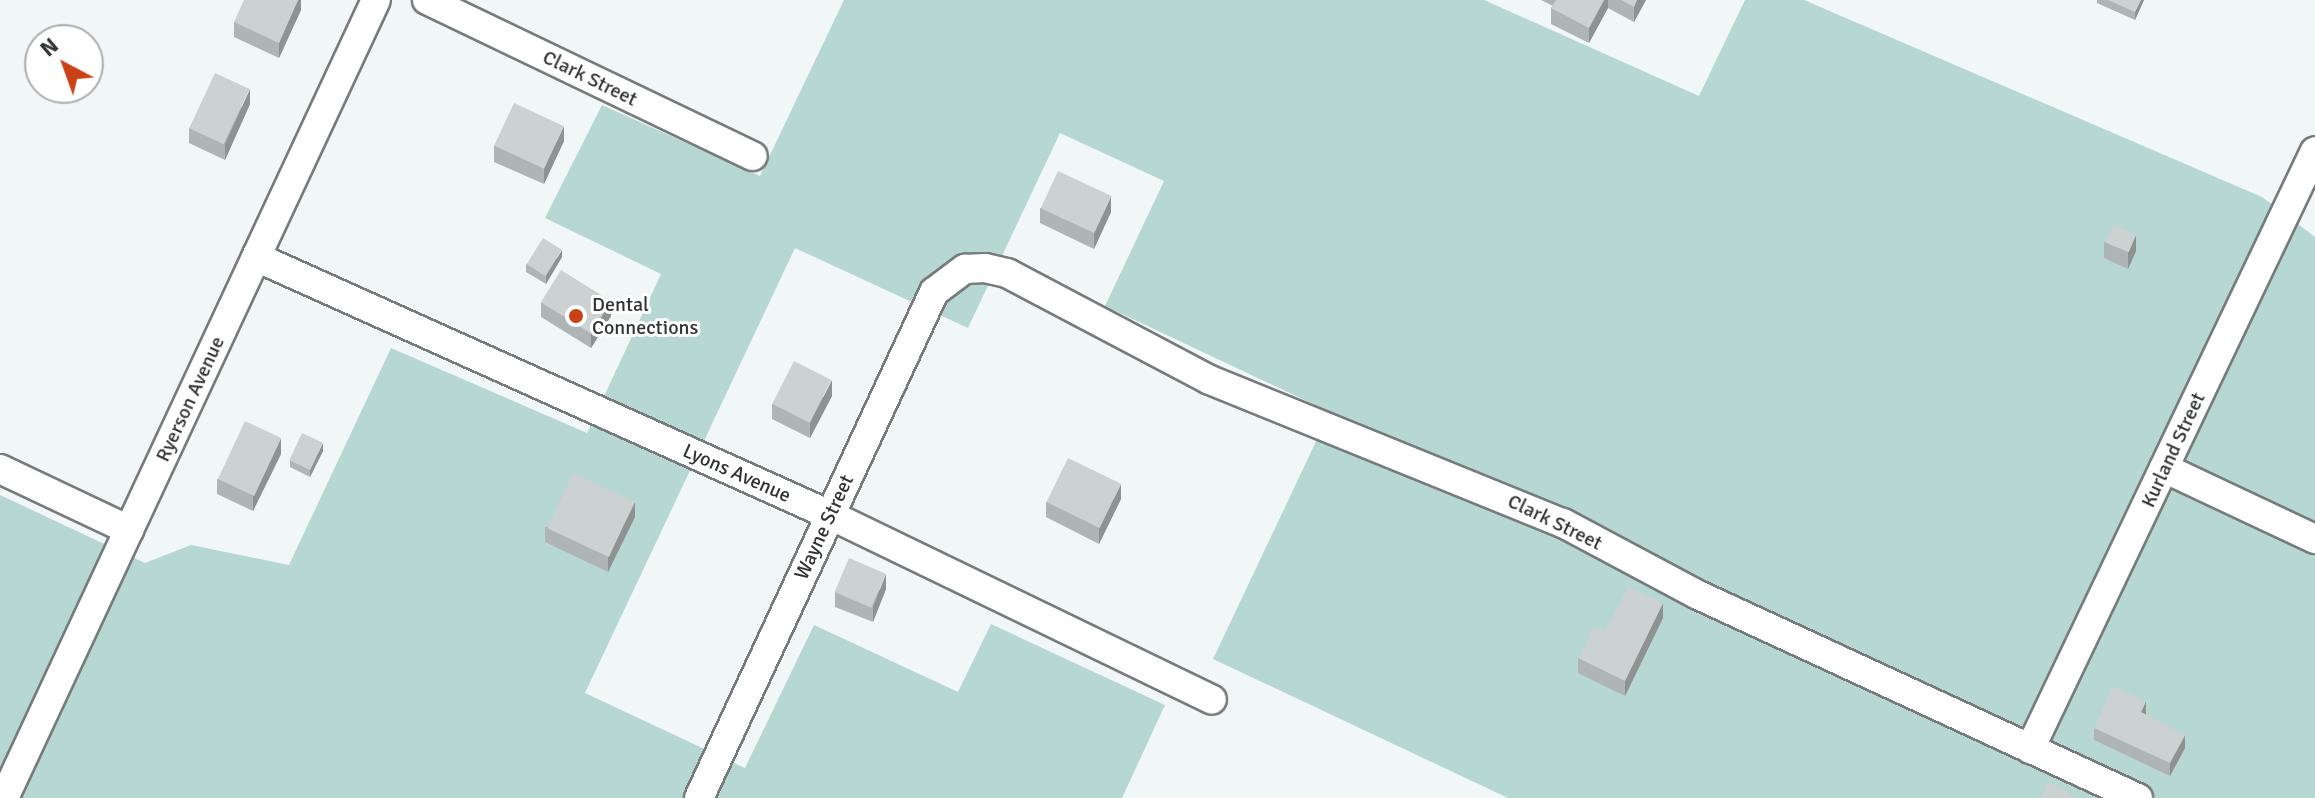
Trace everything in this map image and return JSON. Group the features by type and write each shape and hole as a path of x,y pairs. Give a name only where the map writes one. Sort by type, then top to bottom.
{"street":[{"name":"Ryerson Avenue","path":"4,798 376,0"},
{"name":"Clark Street","path":"427,0 753,156"},
{"name":"Kurland Street","path":"2030,749 2164,468 2306,198 2315,151"},
{"name":"Lyons Avenue","path":"256,257 830,515 1212,700"},
{"name":"Clark Street","path":"965,269 1007,273 1210,380 1563,523 1696,594 2138,798"},
{"name":"Wayne Street","path":"699,798 934,292 965,269"},
{"path":"2164,468 2315,539"},
{"path":"0,469 129,530"}],"shaded area":[{"path":"844,0 1484,0 1699,96 1745,0 1804,0 2262,197 2315,237 2315,798 1508,798 1213,659 1330,412 1105,306 1164,181 1060,133 968,328 795,248 585,693 745,768 814,625 958,692 991,624 1165,705 1122,798 0,798 0,495 145,563 191,545 289,565 391,348 587,433 661,274 545,218 602,105 760,176"}],"building":[{"path":"244,0 298,0 279,43 234,22"},
{"path":"1556,0 1604,0 1589,28 1551,8"},
{"path":"1621,0 1637,0 1634,7"},
{"path":"2108,0 2141,0 2135,12"},
{"path":"215,73 249,89 224,144 189,128"},
{"path":"514,103 564,126 544,169 494,146"},
{"path":"1058,171 1111,196 1094,233 1041,208"},
{"path":"2113,225 2136,235 2129,252 2106,242"},
{"path":"543,238 562,250 545,276 527,264"},
{"path":"561,270 611,301 591,333 541,302"},
{"path":"794,361 831,380 810,423 772,404"},
{"path":"245,421 281,438 254,496 218,479"},
{"path":"302,433 323,443 310,470 289,460"},
{"path":"1068,458 1121,484 1100,528 1047,502"},
{"path":"573,473 635,502 609,557 547,528"},
{"path":"849,558 886,574 871,608 835,592"},
{"path":"1628,586 1663,603 1625,681 1578,658 1594,627 1605,632"},
{"path":"2113,686 2146,701 2141,712 2185,735 2170,763 2094,728"},
{"path":"2049,782 2078,798 2040,798"}],"place":[{"name":"Dental Connections","path":"576,316"}]}
